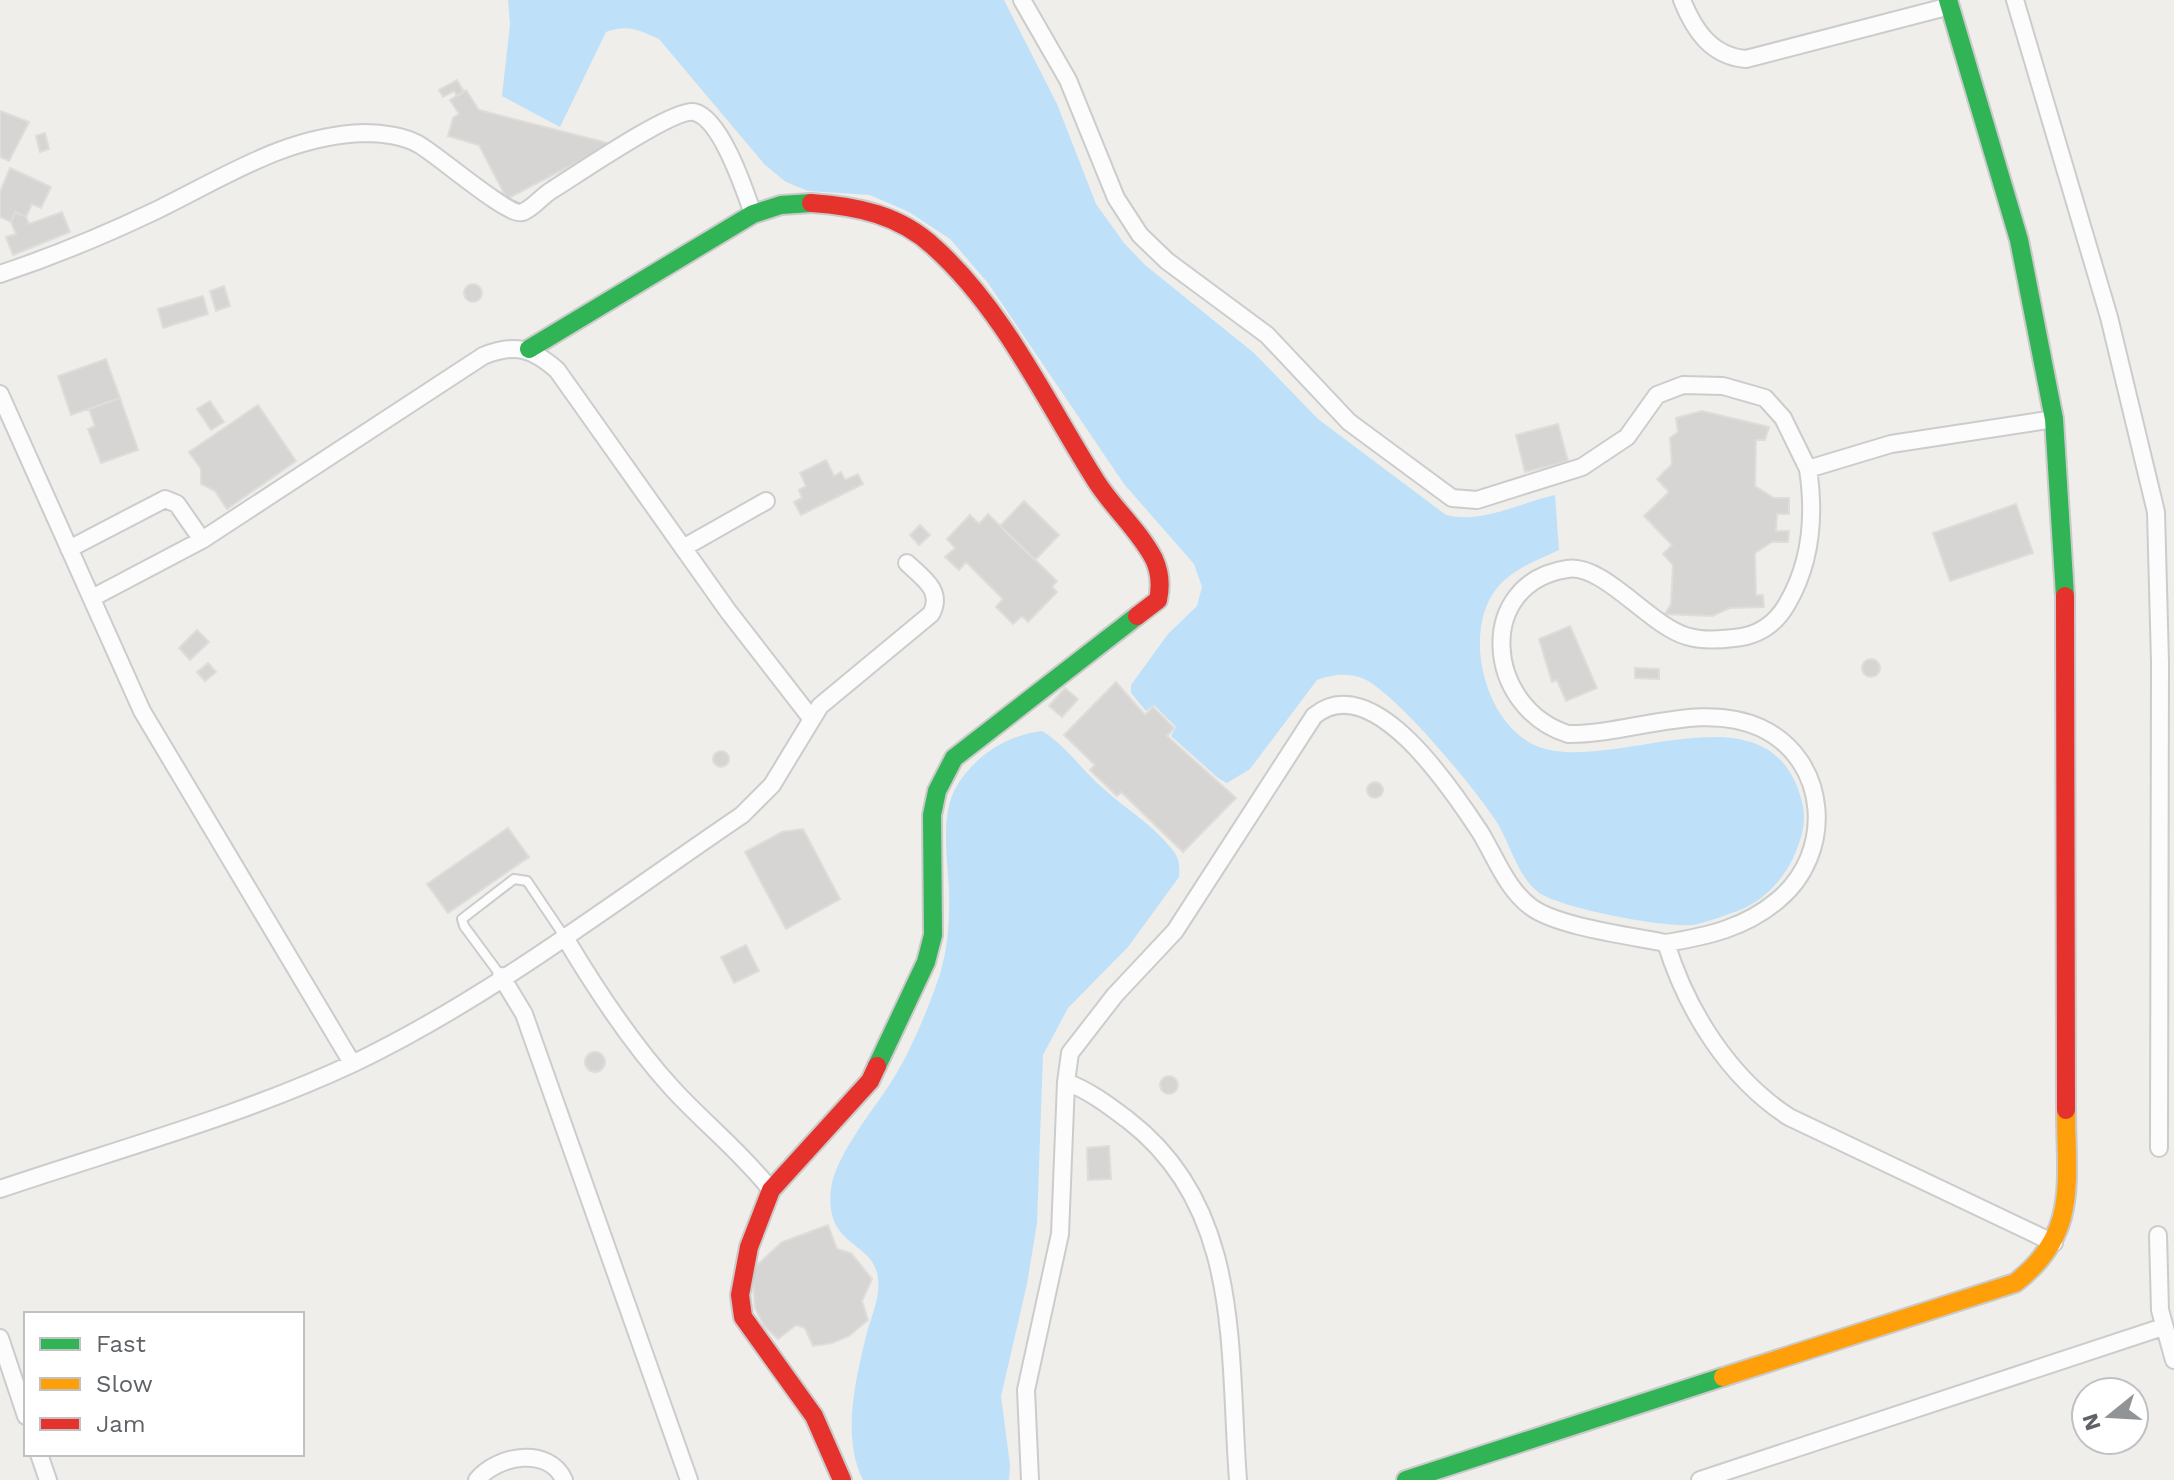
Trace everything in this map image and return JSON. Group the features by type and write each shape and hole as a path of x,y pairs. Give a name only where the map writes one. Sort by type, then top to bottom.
{"street":[{"path":"1022,0 1061,66 1116,198 1140,235 1167,261 1267,335 1349,422 1452,498 1477,500 1582,467 1627,437 1657,395 1683,385 1723,386 1765,398 1783,418 1808,469 1812,523 1799,581 1782,612 1761,632 1706,640 1685,636 1662,625 1594,574 1580,569 1566,569 1536,581 1521,593 1507,614 1501,658 1514,695 1546,726 1568,734 1698,718 1741,722 1778,738 1803,763 1819,810 1818,826 1800,873 1785,892 1742,924 1666,943 1552,918 1529,905 1498,866 1481,835 1437,772 1386,720 1361,705 1331,707 1314,716 1175,931 1070,1053 1060,1234 1026,1390 1030,1480"},
{"path":"1406,1480 2015,1283 2048,1258 2066,1204 2065,597 2054,419 2019,240 1949,3 1746,59 1727,55 1707,43 1682,0"},
{"path":"2015,0 2109,317 2156,512 2160,662 2159,1148"},
{"path":"0,274 79,248 278,150 346,133 372,133 416,143 513,213 523,212 665,120 691,111 701,115 734,159 753,214"},
{"path":"92,598 202,540 483,356 500,349 529,349 753,214 781,205 799,204 866,210 904,223 934,245 985,306 1021,358 1101,489 1152,555 1161,579 1158,600 954,758 937,791 932,815 933,935 926,962 870,1081 771,1190 761,1211 739,1289 740,1308 748,1327 811,1411 842,1480"},
{"path":"529,349 557,370 683,548 811,718"},
{"path":"0,394 142,711 352,1063"},
{"path":"1808,469 1891,444 2054,419"},
{"path":"69,549 165,499 177,504 202,540"},
{"path":"683,548 766,501"},
{"path":"0,1189 251,1104 352,1063 418,1029 564,936 742,815 772,785 811,718 831,696 934,608 932,588 907,563"},
{"path":"564,936 592,981 664,1078 734,1147 771,1190"},
{"path":"1666,943 1685,996 1702,1024 1738,1071 1770,1105 1789,1117 2054,1243"},
{"path":"501,976 524,1014 689,1480"},
{"path":"1066,1082 1089,1091 1148,1135 1188,1184 1206,1222 1223,1275 1238,1480"},
{"path":"2158,1235 2157,1275 2163,1327 2174,1360"},
{"path":"2157,1275 2174,1272"},
{"path":"1700,1480 2163,1327"},
{"path":"0,1338 24,1410"},
{"path":"40,1456 48,1480"},
{"path":"477,1480 494,1467 535,1457 555,1466 564,1480"}],"lane":[{"path":"501,976 462,919 514,879 527,881 564,936"}],"water":[{"path":"508,0 1004,0 1057,104 1096,204 1124,243 1145,265 1254,353 1318,419 1446,515 1487,515 1555,495 1559,550 1503,581 1486,607 1481,629 1480,652 1484,676 1492,700 1505,720 1520,736 1539,747 1569,752 1680,739 1716,737 1749,741 1776,756 1796,784 1801,799 1803,828 1784,874 1769,891 1750,905 1693,925 1613,916 1550,898 1530,885 1494,818 1431,740 1390,698 1373,684 1354,676 1338,675 1317,680 1250,769 1227,783 1218,778 1171,736 1176,727 1154,705 1146,711 1131,693 1131,685 1168,634 1197,606 1202,587 1194,564 1124,484 988,283 950,239 909,212 870,195 808,191 786,182 765,165 659,39 639,31 620,28 606,32 560,127 502,96 510,24"},
{"path":"1042,731 1060,744 1097,783 1164,839 1177,858 1179,877 1128,947 1068,1008 1043,1055 1037,1223 1027,1284 1001,1396 1010,1465 1009,1480 863,1480 853,1445 853,1407 867,1332 877,1300 878,1279 875,1266 835,1223 831,1208 834,1175 849,1145 902,1063 940,974 949,922 946,836 952,796 965,774 994,748 1017,737"}],"building":[{"path":"457,80 464,92 457,96 454,91 443,97 439,90"},
{"path":"466,90 479,110 612,144 507,199 479,145 448,136 453,118 459,114 450,100"},
{"path":"0,111 29,122 9,161 0,157"},
{"path":"45,133 49,149 40,152 36,136"},
{"path":"10,168 51,187 41,208 32,204 26,217 15,212 11,222 0,217 0,192"},
{"path":"15,212 26,217 29,224 62,212 70,232 13,255 6,237 16,234 11,222"},
{"path":"473,284 482,293 473,302 464,293"},
{"path":"224,286 230,306 216,311 210,291"},
{"path":"203,296 208,314 163,328 158,309"},
{"path":"106,359 120,398 71,415 58,376"},
{"path":"120,398 138,450 101,463 88,429 95,426 89,409"},
{"path":"210,401 224,422 211,430 197,409"},
{"path":"258,405 296,461 227,509 215,491 201,484 201,469 189,452"},
{"path":"1702,411 1769,427 1765,440 1756,440 1755,486 1774,498 1789,498 1789,514 1777,514 1776,531 1789,531 1788,542 1772,542 1755,553 1756,595 1763,595 1764,607 1730,608 1712,616 1665,614 1671,604 1673,565 1663,554 1672,545 1644,516 1669,492 1657,479 1672,464 1670,438 1678,432 1676,418"},
{"path":"1558,424 1568,461 1525,472 1516,435"},
{"path":"826,460 834,476 841,472 845,480 858,474 863,484 801,515 794,502 802,498 799,490 806,486 800,473"},
{"path":"1024,501 1059,535 1035,560 1000,526"},
{"path":"2016,504 2033,553 1950,581 1933,533"},
{"path":"988,514 1057,581 1052,587 1057,592 1028,622 1022,616 1013,624 996,607 1003,599 966,562 959,570 945,557 955,548 947,539 970,515 979,524"},
{"path":"920,525 930,535 919,545 910,535"},
{"path":"1570,626 1597,688 1566,701 1557,680 1552,682 1539,639"},
{"path":"197,630 209,642 190,660 179,648"},
{"path":"1871,659 1880,668 1871,677 1862,668"},
{"path":"208,663 216,672 205,681 197,672"},
{"path":"1635,668 1659,669 1659,679 1635,678"},
{"path":"1116,682 1145,715 1153,707 1174,728 1167,736 1236,798 1183,852 1121,792 1117,796 1090,770 1095,765 1064,735"},
{"path":"1065,688 1078,699 1062,717 1049,706"},
{"path":"721,751 727,753 727,765 721,767 715,765 713,759 715,753"},
{"path":"1375,782 1381,784 1381,796 1375,798 1369,796 1367,790 1369,784"},
{"path":"508,828 529,857 448,913 427,884"},
{"path":"803,829 840,899 786,929 745,852 782,832"},
{"path":"746,945 759,971 734,983 721,957"},
{"path":"595,1052 602,1055 605,1062 602,1069 595,1072 588,1069 585,1062 588,1055"},
{"path":"1169,1076 1178,1085 1169,1094 1160,1085"},
{"path":"1109,1146 1111,1179 1088,1180 1087,1148"},
{"path":"828,1225 837,1249 851,1253 872,1279 862,1301 868,1320 849,1336 832,1343 813,1346 805,1328 796,1325 778,1339 764,1326 755,1308 752,1276 757,1265 782,1242"}],"traffic: fast":[{"path":"1948,0 2019,240 2054,419 2065,596"},
{"path":"529,349 753,214 781,205 811,203"},
{"path":"877,1066 926,962 933,935 932,815 937,791 954,758 1137,616"},
{"path":"1406,1480 1723,1377"}],"traffic: slow":[{"path":"1723,1377 2015,1283 2036,1264 2059,1226 2067,1183 2066,1110"}],"traffic: jam":[{"path":"811,203 861,210 907,227 934,247 982,299 1022,358 1096,481 1154,559 1159,579 1158,600 1137,616"},
{"path":"2065,596 2066,1110"},
{"path":"842,1480 814,1416 743,1317 740,1295 749,1247 771,1190 870,1081 877,1066"}]}
